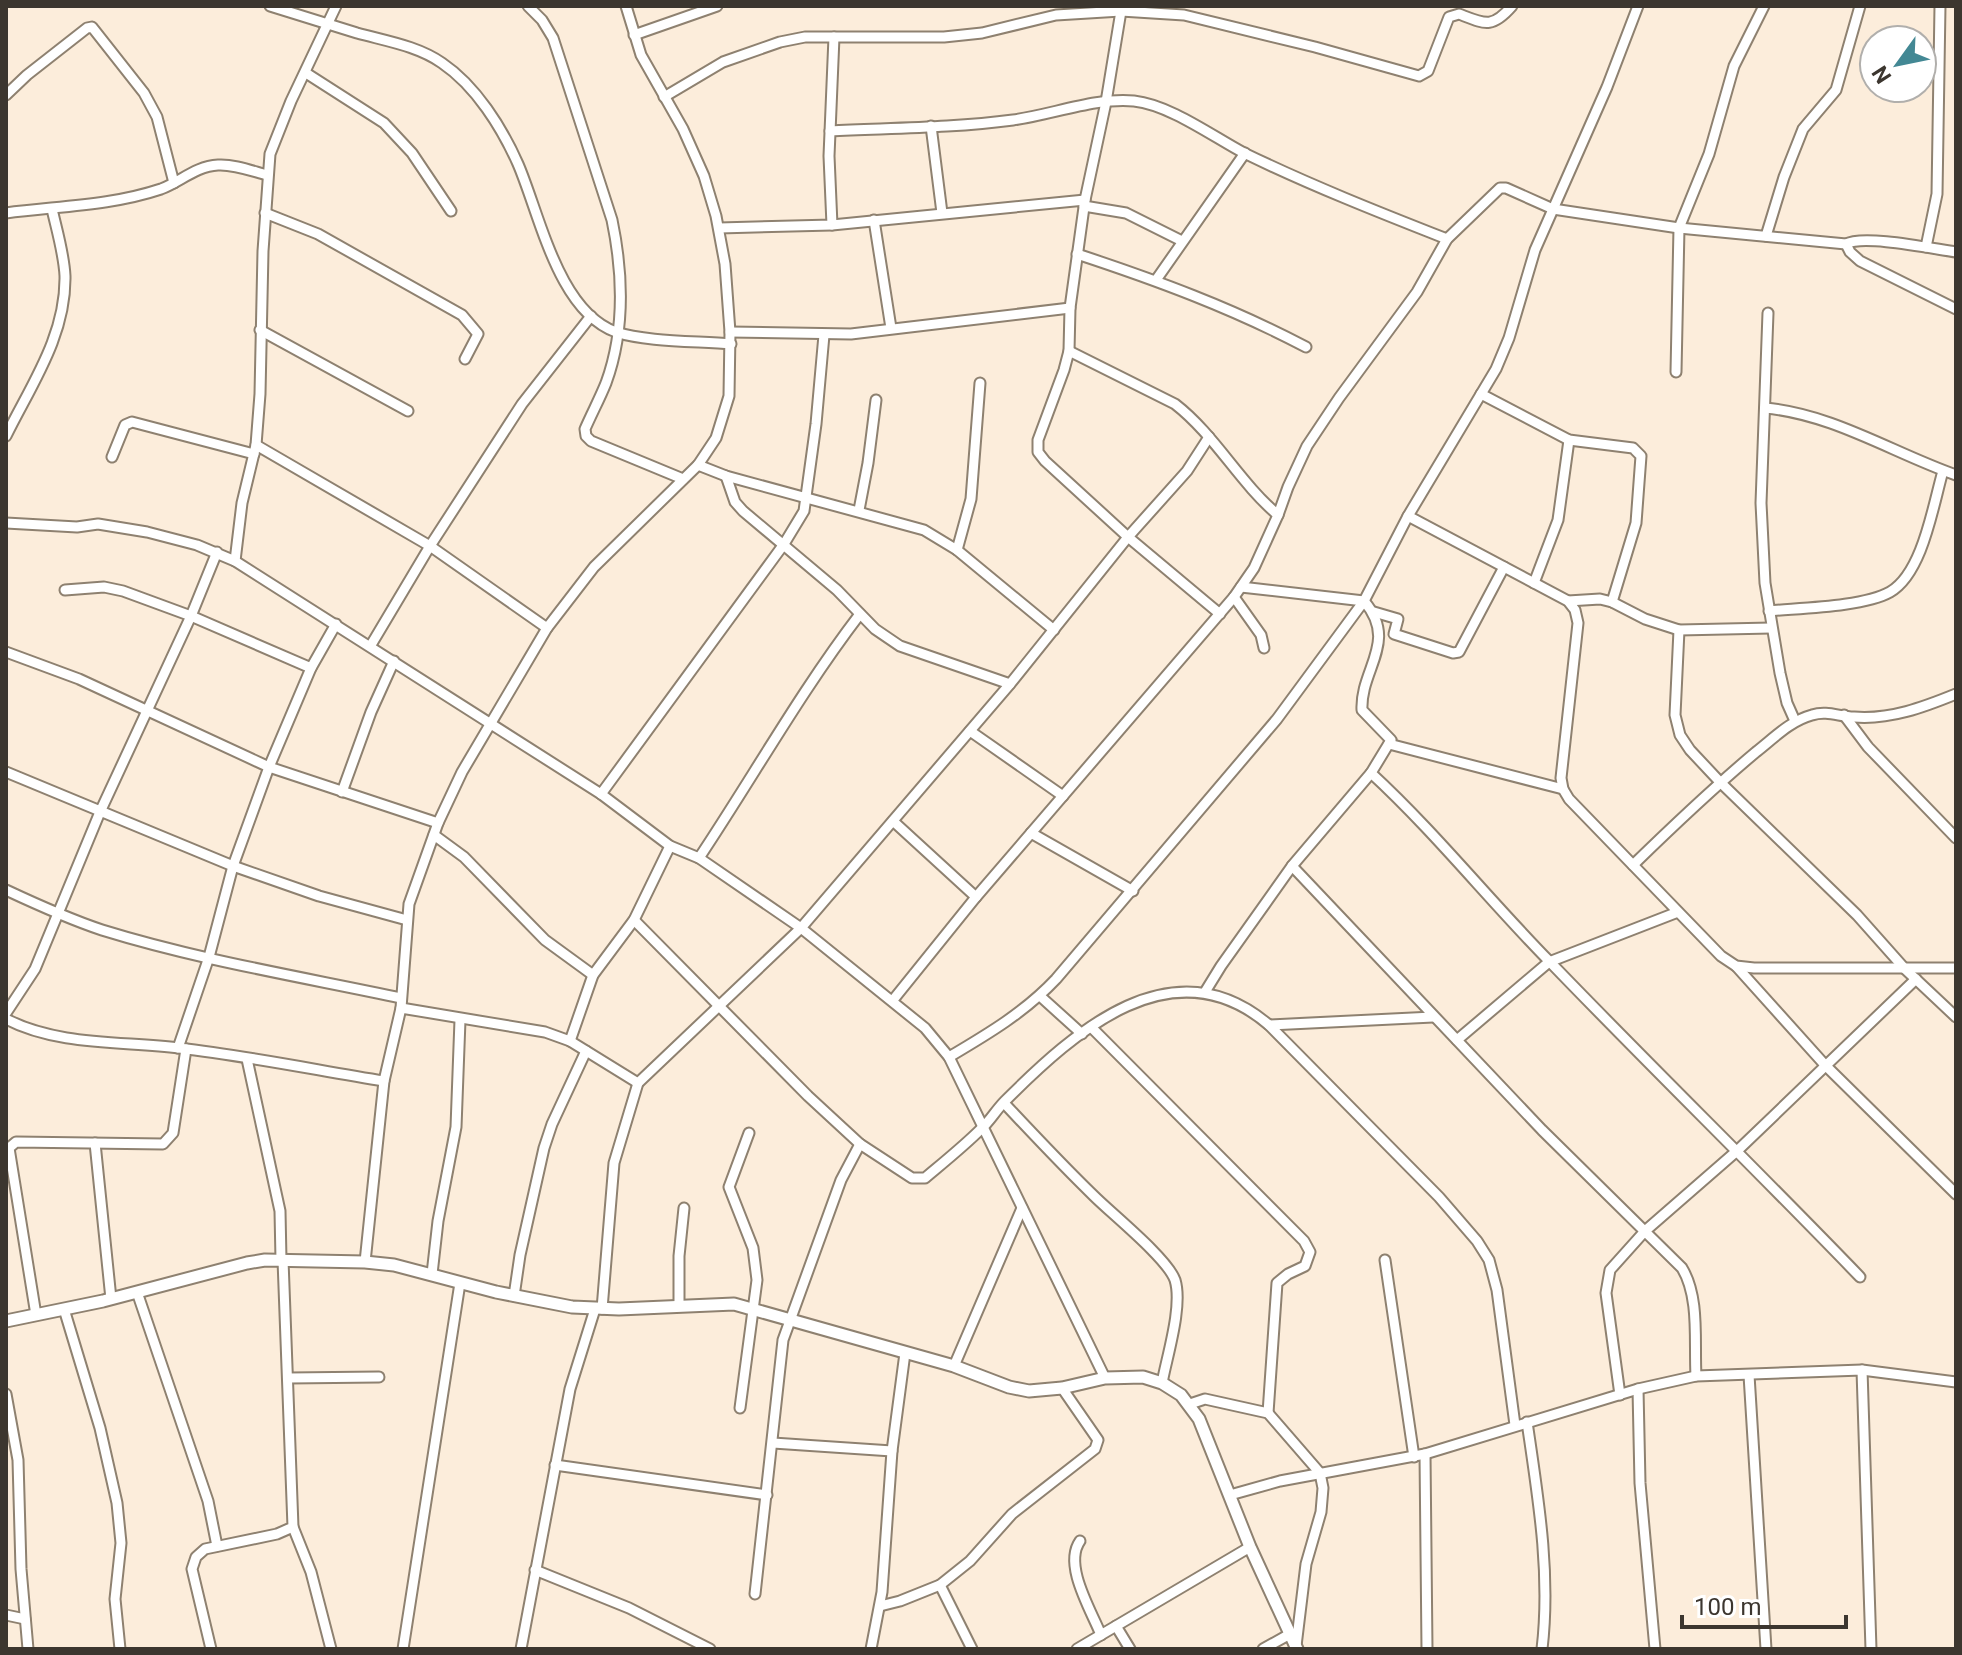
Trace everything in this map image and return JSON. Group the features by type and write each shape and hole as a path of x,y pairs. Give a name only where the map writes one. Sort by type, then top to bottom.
{"street":[{"path":"270,6 407,46 443,63 474,93 499,128 518,165 563,278 597,322 618,332 731,344"},
{"path":"235,561 242,503 255,449 260,394 260,330 270,154 336,6"},
{"path":"528,6 542,20 553,38 612,220 618,251 618,332 606,382 585,429 586,436 591,441 683,479"},
{"path":"365,1262 384,1081 401,1003 407,920 415,885 438,823 462,772 547,628 594,567 698,465 716,438 729,396 731,344 719,228 704,176 683,129 646,65 626,6"},
{"path":"634,35 717,6"},
{"path":"664,97 700,74 755,49 805,37 944,37 982,33 1055,11 1185,11 1419,76 1428,71 1449,17 1459,14 1482,23 1495,22 1512,6"},
{"path":"949,1057 1006,1022 1040,996 1133,891 1277,719 1364,601 1408,516 1481,394 1509,338 1527,272 1607,87 1638,6"},
{"path":"1676,372 1679,228 1709,154 1742,44 1764,6"},
{"path":"1766,236 1803,129 1836,90 1860,6"},
{"path":"1926,247 1937,194 1940,6"},
{"path":"1121,11 1106,102 1084,203 1070,308 1069,351 1038,440 1038,452 1128,537 1220,614"},
{"path":"6,95 51,55 92,27 144,93 157,117 174,183"},
{"path":"832,225 830,131 834,37"},
{"path":"306,73 384,123 412,153 451,211"},
{"path":"830,131 1011,121 1106,102 1133,101 1152,105 1350,202 1447,239"},
{"path":"931,126 942,213"},
{"path":"1156,280 1245,153"},
{"path":"6,213 125,198 163,188 194,172 217,165 267,175"},
{"path":"893,1000 976,897 1234,597 1254,568 1307,446 1417,292 1447,239 1502,187 1553,209 1679,228 1846,244 1852,240 1878,241 1956,252"},
{"path":"719,228 832,225 1084,203 1126,213 1182,241"},
{"path":"6,436 56,338 64,305 65,274 52,209"},
{"path":"265,213 318,234 462,315 478,334 465,359"},
{"path":"874,220 891,328"},
{"path":"1846,244 1860,261 1956,309"},
{"path":"1077,254 1235,311 1306,347"},
{"path":"730,332 824,335 1070,308"},
{"path":"1768,313 1761,503 1771,628 1787,703 1795,721"},
{"path":"371,645 430,546 522,404 591,316"},
{"path":"260,330 408,411"},
{"path":"601,794 784,544 804,511 824,335"},
{"path":"1069,351 1175,404 1209,437 1242,479 1278,515"},
{"path":"957,550 971,499 980,383"},
{"path":"1481,394 1569,440 1633,448 1641,456 1636,523 1612,602"},
{"path":"859,510 876,400"},
{"path":"1765,408 1793,410 1831,422 1956,475"},
{"path":"112,457 125,425 132,422 255,449 430,546 547,628"},
{"path":"521,1649 570,1389 598,1309 614,1163 638,1083 801,928 1010,684 1128,537 1187,471 1209,437"},
{"path":"1534,583 1558,520 1569,440"},
{"path":"698,465 726,476 924,530 957,550 1054,630"},
{"path":"1769,611 1872,599 1892,591 1907,575 1920,551 1943,471"},
{"path":"726,476 735,502 900,646 1010,684"},
{"path":"1408,516 1568,601 1575,610 1578,623 1561,778 1569,799 1721,956 1736,966 1825,1065 1956,1194"},
{"path":"6,523 77,527 98,524 147,532 217,552 235,561 601,794 670,846 699,858 801,928 893,1000 925,1028 949,1057 1105,1378"},
{"path":"217,552 191,616 100,812 35,969 6,1016 23,1028 58,1036 182,1048 384,1081"},
{"path":"1374,612 1398,619 1394,634 1453,653 1459,652 1504,567"},
{"path":"65,590 104,587 123,591 191,616 311,668"},
{"path":"1205,992 1292,866 1371,773 1389,744 1388,736 1362,710 1380,640 1374,612 1364,601 1241,587"},
{"path":"1234,597 1261,635 1264,648"},
{"path":"1568,601 1600,599 1612,602 1645,619 1679,630 1771,628"},
{"path":"699,858 821,665 860,614"},
{"path":"36,1315 9,1148 16,1142 163,1144 173,1133 182,1048 233,866 269,767 311,668 336,624"},
{"path":"1679,630 1675,715 1680,735 1690,750 1956,1017"},
{"path":"6,652 79,679 222,748 269,767 438,823"},
{"path":"342,792 371,712 394,661"},
{"path":"1633,865 1720,782 1795,721 1816,713 1853,718 1891,715 1956,694"},
{"path":"1844,715 1868,747 1956,838"},
{"path":"970,731 1063,796"},
{"path":"1389,744 1563,789"},
{"path":"6,772 233,866 319,896 407,920"},
{"path":"1371,773 1449,851 1549,962 1738,1150 1860,1277"},
{"path":"893,821 976,897"},
{"path":"1031,833 1133,891"},
{"path":"434,835 464,857 545,940 593,975"},
{"path":"570,1041 593,975 634,920 670,846"},
{"path":"1292,866 1433,1017 1682,1268 1692,1295 1696,1376"},
{"path":"6,890 57,914 103,930 460,1020 517,1027 570,1041 638,1083"},
{"path":"1457,1040 1549,962 1678,912"},
{"path":"634,920 797,1085 860,1144 919,1180 982,1128 1046,1063 1091,1027 1145,997 1205,992 1247,1006 1439,1197 1477,1241 1489,1260 1497,1290 1515,1425"},
{"path":"1736,966 1956,968"},
{"path":"1620,1395 1606,1293 1610,1270 1645,1231 1738,1150 1916,979"},
{"path":"1040,996 1082,1034"},
{"path":"1269,1025 1433,1017"},
{"path":"432,1274 438,1221 456,1127 460,1020"},
{"path":"1091,1027 1304,1241 1310,1252 1305,1266 1277,1283 1268,1413"},
{"path":"514,1296 544,1148 586,1051"},
{"path":"247,1059 280,1211 293,1527 311,1572 331,1649"},
{"path":"1004,1103 1163,1262 1174,1278 1177,1294 1175,1314 1162,1383"},
{"path":"740,1408 757,1280 755,1256 729,1187 749,1133"},
{"path":"95,1143 111,1299"},
{"path":"755,1594 783,1340 841,1180 860,1144"},
{"path":"679,1306 679,1256 684,1208"},
{"path":"954,1366 1022,1208"},
{"path":"6,1321 111,1299 247,1263 282,1260 365,1262 394,1265 514,1296 598,1309 718,1303 753,1309 954,1366 1009,1387 1029,1391 1062,1388 1105,1378 1143,1377 1162,1383 1190,1404 1296,1648"},
{"path":"1385,1260 1414,1457"},
{"path":"403,1649 460,1283"},
{"path":"137,1292 208,1501 217,1546"},
{"path":"64,1309 100,1428 117,1503 121,1543 115,1599 120,1649"},
{"path":"871,1649 880,1606 892,1451 905,1353"},
{"path":"1862,1370 1871,1649"},
{"path":"1230,1495 1320,1473 1414,1457 1638,1389 1696,1376 1862,1370 1956,1382"},
{"path":"1749,1375 1766,1649"},
{"path":"289,1378 379,1377"},
{"path":"880,1606 940,1585 970,1561 1012,1514 1098,1445 1098,1440 1062,1388"},
{"path":"1638,1389 1640,1483 1655,1649"},
{"path":"6,1394 18,1460 28,1649"},
{"path":"1190,1404 1205,1399 1268,1413 1320,1473 1323,1488 1321,1512 1306,1564 1296,1648"},
{"path":"1527,1422 1542,1523 1542,1649"},
{"path":"773,1443 892,1451"},
{"path":"1425,1454 1427,1649"},
{"path":"555,1465 767,1495"},
{"path":"211,1649 192,1569 196,1557 205,1549 277,1534 293,1527"},
{"path":"1080,1541 1074,1549 1076,1574 1101,1635"},
{"path":"1077,1649 1250,1547"},
{"path":"535,1570 629,1608 710,1649"},
{"path":"940,1585 972,1649"},
{"path":"6,1615 25,1619"},
{"path":"1116,1626 1130,1649"},
{"path":"1263,1649 1290,1634"}]}
